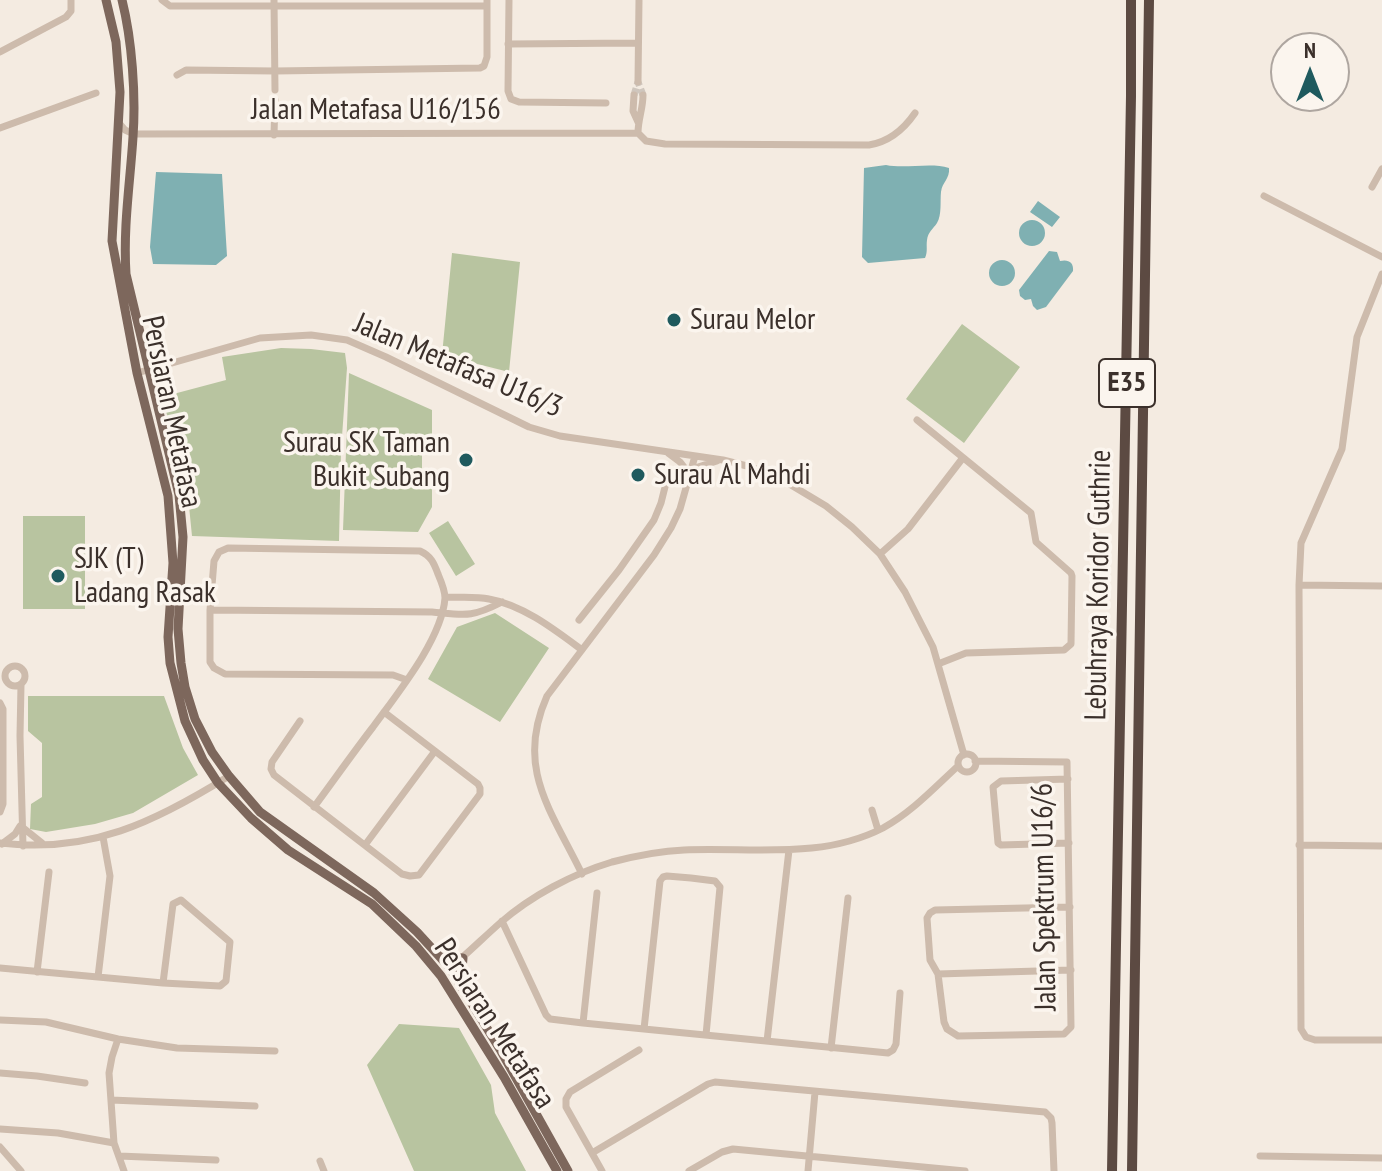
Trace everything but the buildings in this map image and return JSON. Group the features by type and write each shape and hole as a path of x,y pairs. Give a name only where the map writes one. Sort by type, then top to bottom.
{"highway":[{"name":"Lebuhraya Koridor Guthrie","path":"1112,1171 1131,0"},
{"name":"Lebuhraya Koridor Guthrie","path":"1132,1171 1149,0"}],"main road":[{"name":"Persiaran Metafasa","path":"106,0 116,42 120,92 112,241 137,373 168,496 173,563 168,637 170,663 185,721 203,760 218,783 251,818 288,850 372,904 416,946 441,976 504,1077 557,1171"},
{"name":"Persiaran Metafasa","path":"122,0 129,38 134,134 124,243 126,274 179,495 183,537 178,629 185,687 195,719 212,752 260,812 374,893 417,932 450,968 568,1171"},
{"path":"440,957 463,958 461,986"},
{"path":"449,988 447,975 450,968"}],"street":[{"path":"0,52 66,17 71,11 71,0"},
{"path":"162,0 170,6 487,3 487,57 484,66 474,70 186,70 177,75"},
{"path":"509,0 508,91 511,99 519,102 606,103"},
{"path":"638,82 639,0"},
{"path":"274,3 275,90"},
{"path":"508,44 638,43"},
{"path":"0,128 96,93"},
{"path":"638,95 633,111 638,122 638,133"},
{"path":"274,135 275,100"},
{"name":"Jalan Metafasa U16/156","path":"134,134 638,133 646,141 665,144 869,145 890,138 915,113"},
{"path":"119,123 134,134"},
{"path":"118,143 134,134"},
{"path":"1372,187 1382,169"},
{"path":"1264,196 1382,257"},
{"path":"1382,274 1357,337 1342,449 1301,543 1299,585 1301,1029 1306,1037 1315,1040 1382,1040"},
{"name":"Jalan Metafasa U16/3","path":"137,373 260,338 311,335 347,340 529,427 560,436 719,460 751,467 786,482 826,506 880,554 905,592 933,647 964,755"},
{"path":"917,420 1031,513 1036,542 1071,573 1071,644 1064,650 966,653 938,664"},
{"path":"666,452 680,462 690,475"},
{"path":"582,874 538,781 534,734 547,696 671,528 680,509 695,456"},
{"path":"880,554 908,529 962,459"},
{"path":"690,475 698,467 719,460"},
{"path":"599,627 581,617 654,520 669,471"},
{"path":"661,503 680,509"},
{"path":"314,807 407,680 435,632 445,597 444,588 433,560 420,551 228,548 219,552 214,561 210,610 210,662 214,668 225,674 393,675 407,680"},
{"path":"619,570 634,582"},
{"path":"1299,585 1382,586"},
{"path":"445,597 487,598 502,602 544,622 582,650"},
{"path":"464,598 465,616"},
{"path":"597,598 612,610"},
{"path":"210,610 441,613 465,616 502,602"},
{"path":"14,666 20,667 26,675 21,685 11,686 2,677 8,668 14,666"},
{"path":"21,685 23,846"},
{"path":"0,703 3,717 3,804 0,812"},
{"path":"300,721 272,762 274,775 402,874 419,875 480,794 480,788 384,712"},
{"path":"365,845 435,751"},
{"path":"450,968 502,921 540,893 609,863 663,851 789,850 822,848 850,841 878,830 907,813 958,766 959,759 964,755 971,755 975,761 969,772 962,771 958,766"},
{"name":"Jalan Spektrum U16/6","path":"938,974 944,1022 947,1029 958,1036 1064,1034 1071,1027 1067,762 975,761"},
{"path":"1,844 75,843 103,837 156,818 229,776"},
{"path":"1068,779 1001,781 993,787 996,840 1001,845 1069,843"},
{"path":"872,810 878,830"},
{"path":"1,844 22,825"},
{"path":"22,825 44,845"},
{"path":"98,977 110,876 103,837"},
{"path":"1299,845 1382,846"},
{"path":"767,1041 789,850"},
{"path":"37,972 49,872"},
{"path":"644,1029 660,881 667,876 691,878 715,881 720,887 706,1035"},
{"path":"583,1023 597,893"},
{"path":"831,1048 848,898"},
{"path":"0,968 163,983 220,986 226,981 230,942 181,900 173,904 163,983"},
{"path":"1070,907 935,910 927,918 930,960 938,974 1071,970"},
{"path":"502,921 550,1019 888,1053 896,1044 900,993"},
{"path":"0,1020 46,1022 118,1039 177,1048 275,1051"},
{"path":"118,1039 109,1073 114,1143 124,1171"},
{"path":"602,1171 566,1107 566,1099 570,1092 639,1050"},
{"path":"0,1073 85,1083"},
{"path":"592,1153 712,1082 1045,1112 1052,1123 1054,1171"},
{"path":"808,1171 815,1092"},
{"path":"111,1100 255,1106"},
{"path":"0,1129 58,1133 114,1143"},
{"path":"0,1147 21,1171"},
{"path":"689,1171 727,1149 965,1171"},
{"path":"119,1156 216,1160"},
{"path":"1260,1156 1382,1158"},
{"path":"320,1161 324,1171"}],"green space":[{"path":"452,253 520,262 509,372 442,355"},
{"path":"962,324 1020,367 964,443 906,399"},
{"path":"281,348 345,353 347,368 339,541 192,536 187,486 162,397 226,380 222,357"},
{"path":"349,373 432,410 432,435 422,436 422,469 432,469 432,507 418,532 343,530"},
{"path":"23,516 85,516 85,609 23,609"},
{"path":"448,521 475,564 456,576 429,533"},
{"path":"495,613 549,648 500,722 428,679 457,627"},
{"path":"28,696 164,696 183,748 198,775 133,813 95,824 46,832 30,829 31,804 42,797 42,743 28,731"},
{"path":"399,1024 459,1028 491,1085 495,1113 526,1171 414,1171 367,1065"}],"water":[{"path":"886,165 949,168 942,189 940,216 928,237 925,258 868,263 862,257 864,168"},
{"path":"156,172 222,174 227,256 216,265 153,264 150,247"},
{"path":"1038,201 1060,217 1052,227 1030,212"},
{"path":"1032,220 1041,224 1045,233 1041,242 1032,246 1023,242 1019,233 1023,224"},
{"path":"1049,251 1057,252 1060,261 1070,262 1073,271 1046,307 1037,310 1031,299 1025,300 1020,296 1019,290"},
{"path":"1002,260 1011,264 1015,273 1011,282 1002,286 993,282 989,273 993,264"}],"tunnel":[{"path":"634,95 638,82 643,95"}],"place":[{"name":"Surau Melor","path":"674,320"},
{"name":"Surau SK Taman Bukit Subang","path":"466,460"},
{"name":"Surau Al Mahdi","path":"638,475"},
{"name":"SJK (T) Ladang Rasak","path":"58,576"}]}
